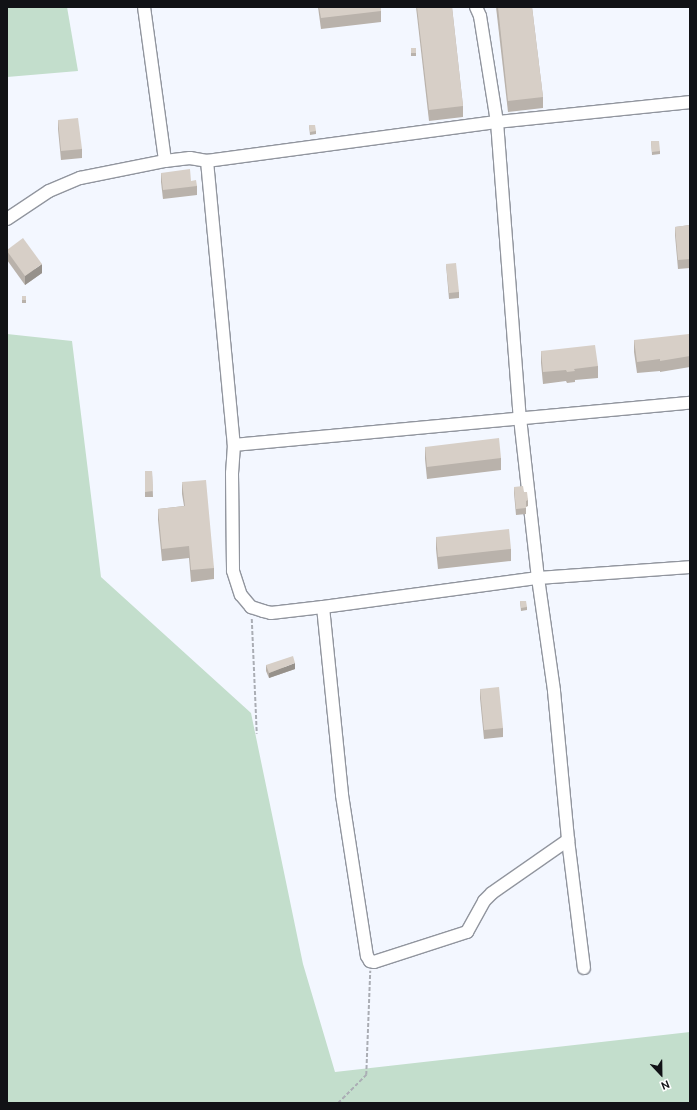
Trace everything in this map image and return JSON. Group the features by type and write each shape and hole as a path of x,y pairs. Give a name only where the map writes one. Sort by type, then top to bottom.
{"lane":[{"path":"144,7 165,161"},
{"path":"476,7 480,16 496,122 520,418 538,578 554,692 568,840 584,968"},
{"path":"7,219 49,191 80,178 165,161 190,158 207,161 496,122 690,102"},
{"path":"207,161 234,445 232,473 233,571 241,595 251,607 272,613 538,578 690,567"},
{"path":"234,445 690,403"},
{"path":"323,607 342,795 367,956 370,961 374,962 467,932 484,901 492,893 568,840"}],"path":[{"path":"251,607 257,734"},
{"path":"338,1103 366,1075 370,961"}],"green space":[{"path":"7,7 67,7 78,71 7,77"},
{"path":"7,334 72,341 101,577 251,713 303,964 335,1072 690,1032 690,1103 7,1103"}],"building":[{"path":"319,7 381,7 381,11 321,18"},
{"path":"417,7 452,7 463,106 429,110"},
{"path":"498,7 532,7 543,97 508,101"},
{"path":"411,48 416,48 416,53 411,53"},
{"path":"78,118 82,149 61,151 58,120"},
{"path":"309,125 315,125 316,131 310,132"},
{"path":"651,141 659,141 660,151 652,152"},
{"path":"190,169 191,181 196,180 197,186 163,190 161,173"},
{"path":"690,225 690,259 678,260 675,227"},
{"path":"23,238 42,264 25,276 7,251"},
{"path":"456,263 459,292 449,293 446,264"},
{"path":"22,296 26,296 26,300 22,300"},
{"path":"689,334 690,356 660,361 660,359 637,362 634,340"},
{"path":"595,345 598,366 574,369 575,371 567,372 566,370 543,372 541,351"},
{"path":"499,438 501,458 427,467 425,447"},
{"path":"145,471 152,471 153,491 145,492"},
{"path":"206,480 214,568 191,570 189,546 162,549 158,509 185,506 182,482"},
{"path":"523,486 524,492 527,492 528,500 526,501 526,508 516,509 514,487"},
{"path":"509,529 511,549 438,557 436,537"},
{"path":"520,601 526,601 527,607 521,608"},
{"path":"293,656 295,663 269,673 266,665"},
{"path":"499,687 503,728 484,730 480,689"}]}
